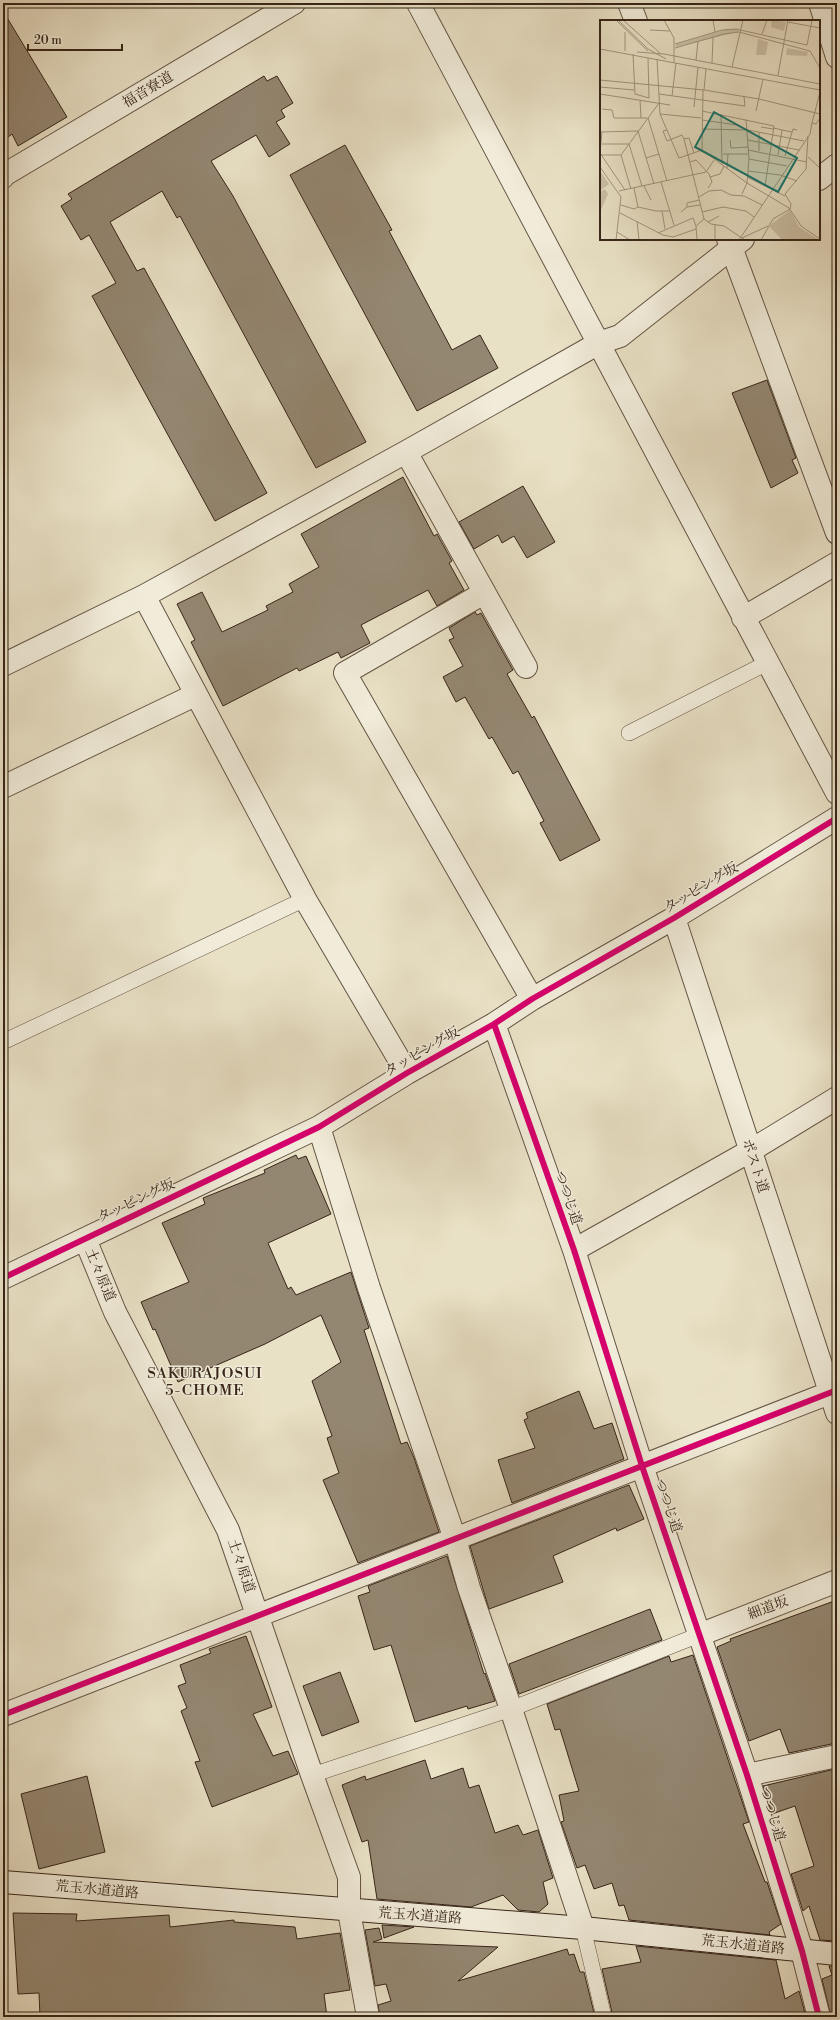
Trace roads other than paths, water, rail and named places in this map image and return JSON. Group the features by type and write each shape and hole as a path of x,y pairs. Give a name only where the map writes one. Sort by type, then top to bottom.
{"street":[{"name":"福音寮道","path":"3,176 294,3"},
{"path":"418,3 599,343 767,664 837,793"},
{"path":"629,3 636,20"},
{"path":"820,3 837,57"},
{"path":"820,178 837,165"},
{"path":"3,665 144,596 406,452 599,343 620,336 734,242 837,533"},
{"path":"406,452 526,667"},
{"path":"743,618 837,563"},
{"path":"484,593 346,673 532,999"},
{"path":"144,596 195,695 305,899 406,1073"},
{"path":"3,787 195,695"},
{"name":"タッピング坂","path":"3,1278 319,1127 406,1073 494,1024 532,999 674,918 837,818"},
{"name":"ポスト道","path":"674,918 750,1151 835,1399"},
{"name":"つつじ道","path":"494,1024 574,1250 642,1466 747,1775 802,1951 819,2017"},
{"path":"574,1250 750,1151 837,1098"},
{"path":"319,1127 369,1288 455,1539 469,1588 583,1928"},
{"name":"土々原道","path":"85,1239 115,1312 228,1530 312,1775 349,1876 349,1911 368,2017"},
{"path":"3,1715 642,1466 835,1399"},
{"name":"細道坂","path":"699,1635 837,1581"},
{"path":"747,1775 837,1756"},
{"name":"荒玉水道道路","path":"3,1882 349,1911 583,1928 837,1954"}],"lane":[{"path":"629,733 767,664"},
{"path":"3,1042 305,899"},
{"path":"312,1775 511,1710 699,1635"},
{"path":"583,1928 604,2017"}],"district":[{"name":"SAKURAJOSUI 5-CHOME","path":"205,1382"}]}
